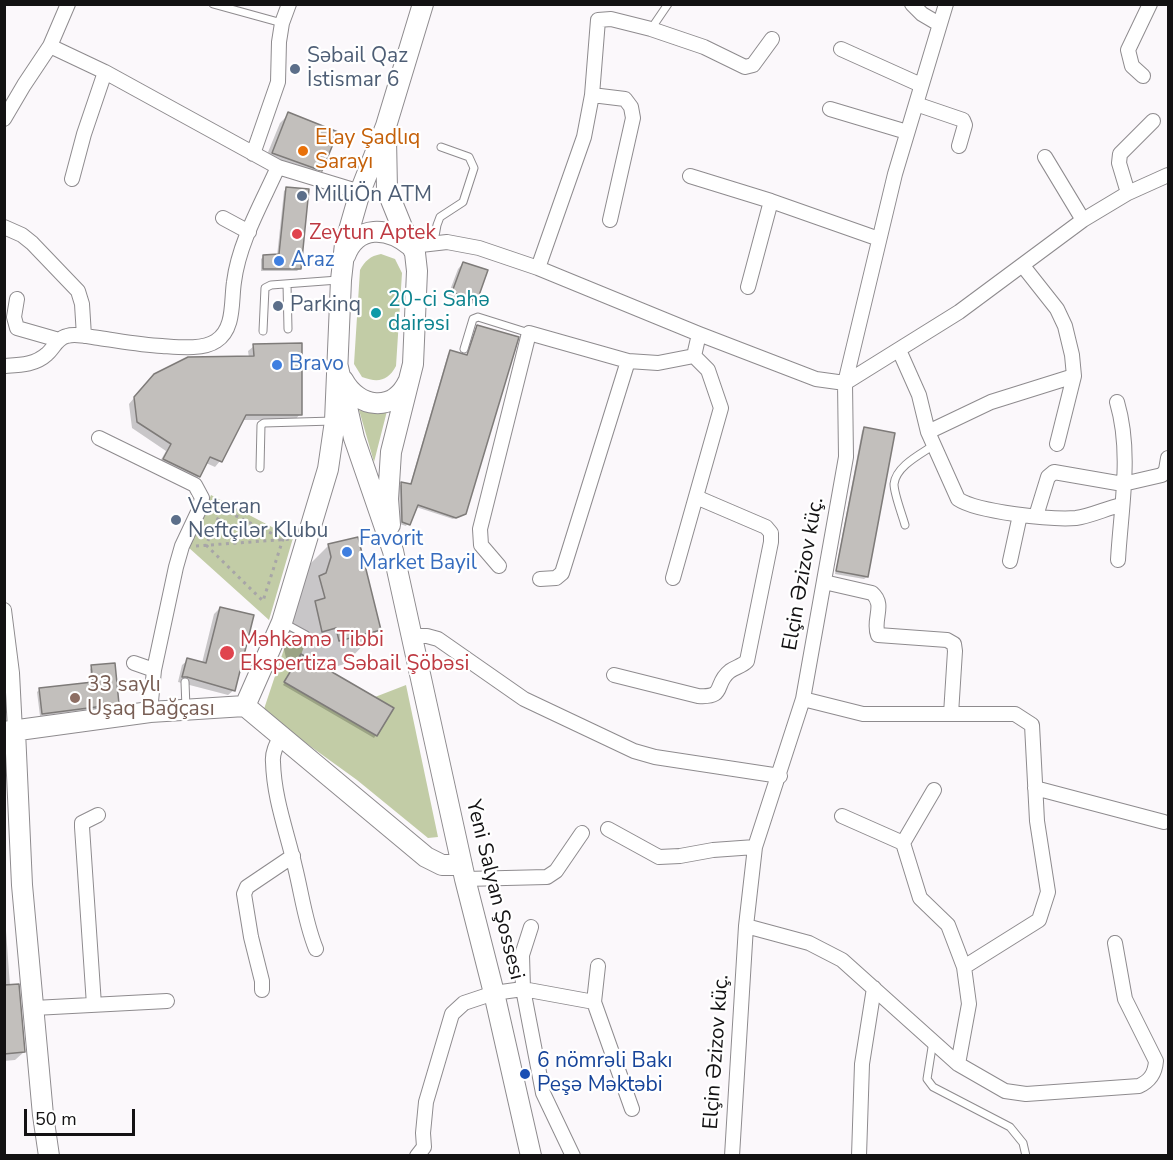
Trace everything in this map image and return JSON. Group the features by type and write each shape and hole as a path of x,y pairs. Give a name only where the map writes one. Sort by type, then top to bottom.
{"main road":[{"path":"245,706 282,622 328,469 335,421 341,274 349,226 386,126 423,4"},
{"path":"386,126 387,190 417,260 411,375 391,452 388,499 393,551"},
{"path":"341,274 349,247 367,233 388,232 399,236 412,246"},
{"path":"337,363 343,381 349,390 364,402 374,404 387,402 396,397 405,389 411,375"},
{"path":"337,363 354,438 393,551"},
{"name":"Yeni Salyan Şossesi","path":"393,551 464,872 531,1155"},
{"path":"49,1155 43,1114 10,731 186,708 245,706 426,857 442,866 464,872"}],"street":[{"path":"4,119 51,46 68,4"},
{"path":"253,154 278,82 279,42 282,23 289,4"},
{"path":"912,4 922,14 939,24"},
{"name":"Elçin Əzizov küç.","path":"732,1155 746,926 755,847 804,699 846,457 844,383 879,239 921,85 946,4"},
{"path":"1143,76 1132,66 1128,50 1150,4"},
{"path":"538,268 584,136 592,95 598,20 611,19 651,29 704,47 745,67 753,65 772,39"},
{"path":"51,46 105,72 278,167 360,192"},
{"path":"841,49 921,85"},
{"path":"72,179 105,72"},
{"path":"592,95 625,99 631,107 633,118 610,220"},
{"path":"916,104 963,120 965,125 959,146"},
{"path":"830,108 908,132"},
{"path":"1128,193 1119,163 1120,154 1153,121"},
{"path":"1045,157 1083,220"},
{"path":"5,366 26,365 39,360 66,336 84,336 163,346 207,345 216,341 225,333 232,305 234,281 249,232 278,167"},
{"path":"412,246 434,242 463,244 538,268 816,379 844,383 899,350 1023,266 1083,220 1128,193 1168,175"},
{"path":"690,176 771,201 879,239"},
{"path":"748,287 771,201"},
{"path":"223,218 249,232"},
{"path":"4,227 22,235 32,243 78,291 82,304 84,336"},
{"path":"1023,266 1057,309 1065,326 1070,346 1074,376 1057,444"},
{"path":"17,299 14,317 17,328 59,340"},
{"path":"499,566 481,545 480,529 530,333 628,361 658,363 694,356"},
{"path":"694,356 699,334"},
{"path":"899,350 919,395 931,438 958,499 967,505 1020,515 1077,518 1121,505"},
{"path":"673,578 721,408 708,370 694,356"},
{"path":"540,579 556,578 562,573 628,361"},
{"path":"931,438 991,402 1074,376"},
{"path":"1117,402 1122,419 1126,454 1118,560"},
{"path":"99,438 195,484 202,498 176,567 154,670 150,712"},
{"path":"1036,516 1048,477 1054,472 1123,484 1162,475 1166,470 1168,458"},
{"path":"614,675 698,696 712,697 717,693 729,672 747,660 771,533 766,527 696,497"},
{"path":"1010,561 1020,515"},
{"path":"824,582 872,593 877,597 879,604 875,629 878,635 947,640 954,644 956,651 951,714"},
{"path":"4,610 10,731"},
{"path":"412,636 438,639 524,699 634,751 656,757 780,776"},
{"path":"134,663 154,670"},
{"path":"804,699 863,714 1015,714 1032,725 1037,821 1048,892 1039,920 964,967"},
{"path":"281,736 272,760 276,799 293,856 305,918 316,949"},
{"path":"1035,788 1164,822"},
{"path":"934,790 903,843 920,898 948,925 964,967 969,1004 958,1064"},
{"path":"94,1005 82,823 98,815"},
{"path":"842,816 903,843"},
{"path":"608,829 659,857 755,847"},
{"path":"464,872 547,877 556,871 582,833"},
{"path":"262,990 244,894 247,887 293,856"},
{"path":"746,926 809,943 842,960 958,1064 1005,1091 1026,1094 1139,1086 1152,1076 1156,1061 1125,999 1115,943"},
{"path":"531,927 522,955 523,988 543,1093 573,1155"},
{"path":"598,966 594,1002 632,1109"},
{"path":"417,1155 424,1147 426,1101 452,1014 464,1003 494,993 523,988 594,1002"},
{"path":"860,1155 862,1064 874,988"},
{"path":"34,1008 166,1001"}],"lane":[{"path":"213,4 282,23"},
{"path":"651,29 668,4"},
{"path":"434,242 440,217 463,202 474,168 469,158 441,147"},
{"path":"263,331 265,288 271,285 341,274"},
{"path":"287,284 288,329"},
{"path":"464,350 470,324 478,317 530,333"},
{"path":"260,468 261,426 264,423 335,421"},
{"path":"905,525 894,484 897,474 931,438"},
{"path":"282,622 306,635"},
{"path":"185,682 186,708"},
{"path":"933,1041 927,1079 933,1087 1010,1127 1023,1143 1026,1155"}],"path":[{"path":"206,545 225,502"},
{"path":"222,509 283,539"},
{"path":"188,547 293,538"},
{"path":"206,545 262,601 283,539"}],"green space":[{"path":"381,254 395,259 402,273 396,366 386,378 373,380 362,377 354,364 360,270 368,259"},
{"path":"359,410 373,413 387,411 374,462"},
{"path":"211,495 293,538 269,620 188,547"},
{"path":"288,637 305,644 301,655 375,697 406,685 438,837 428,838 357,780 263,712"}],"building":[{"path":"288,112 338,132 322,171 272,153"},
{"path":"286,187 309,189 301,269 263,269 263,255 279,254"},
{"path":"463,262 488,270 477,301 452,292"},
{"path":"477,325 519,337 466,514 456,518 418,505 410,525 402,522 401,482 411,484 450,350 467,355"},
{"path":"302,343 302,415 246,415 222,462 210,457 200,477 163,459 171,444 137,422 134,397 154,374 188,357 254,356 253,344"},
{"path":"864,427 895,433 868,577 836,571"},
{"path":"358,537 381,630 339,641 336,628 322,632 315,601 325,598 319,576 326,573 331,557 328,544"},
{"path":"220,607 254,615 235,691 182,677 187,658 206,663"},
{"path":"301,654 394,708 377,736 284,682"},
{"path":"115,663 119,704 42,714 39,688 93,682 91,665"},
{"path":"19,984 25,1052 4,1054 4,985"}],"place":[{"name":"Səbail Qaz İstismar 6","path":"295,69"},
{"name":"Elay Şadlıq Sarayı","path":"303,151"},
{"name":"MilliÖn ATM","path":"302,196"},
{"name":"Zeytun Aptek","path":"297,234"},
{"name":"Araz","path":"279,261"},
{"name":"Parkinq","path":"278,306"},
{"name":"20-ci Sahə dairəsi","path":"376,313"},
{"name":"Bravo","path":"277,365"},
{"name":"Veteran Neftçilər Klubu","path":"176,520"},
{"name":"Favorit Market Bayil","path":"347,552"},
{"name":"Məhkəmə Tibbi Ekspertiza Səbail Şöbəsi","path":"227,653"},
{"name":"33 saylı Uşaq Bağçası","path":"75,698"},
{"name":"6 nömrəli Bakı Peşə Məktəbi","path":"525,1074"}]}
